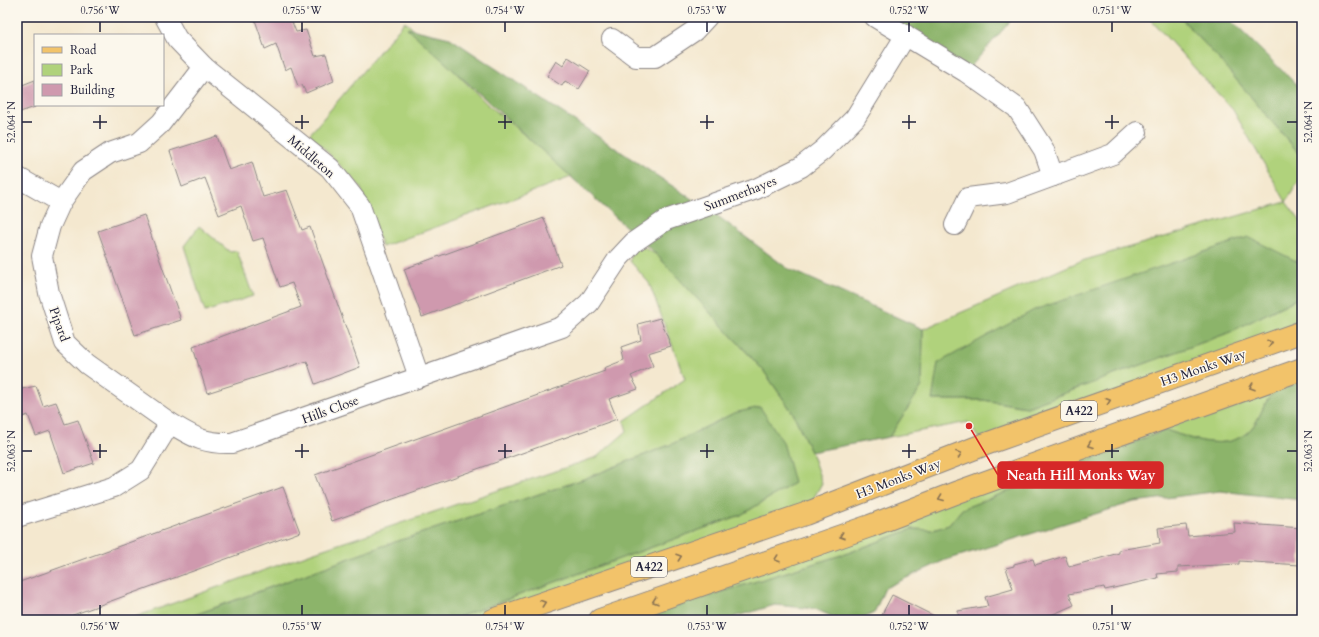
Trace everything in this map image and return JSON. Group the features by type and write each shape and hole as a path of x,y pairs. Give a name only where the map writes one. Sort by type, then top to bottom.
{"main road":[{"name":"H3 Monks Way","path":"493,620 805,514 983,445 1302,332"},
{"name":"A422","path":"600,620 870,526 965,489 1302,369"}],"street":[{"name":"Middleton","path":"165,17 177,39 204,67 330,168 360,206 420,377"},
{"path":"612,39 636,57 656,57 694,31 707,17"},
{"path":"874,17 966,72 1017,108 1044,150 1053,176"},
{"name":"Summerhayes","path":"634,242 666,220 756,189 801,167 823,150 855,118 906,35"},
{"name":"Pipard","path":"170,423 87,364 65,343 49,293 42,256 50,226 62,202 83,171 110,153 139,143 161,123 204,67"},
{"path":"955,225 968,198 1007,193 1114,154 1137,132"},
{"path":"17,177 62,202"},
{"name":"Hills Close","path":"170,423 195,438 212,444 232,443 562,327 590,303 618,259 634,242"},
{"path":"17,517 114,487 141,470 170,423"}],"green space":[{"path":"875,17 1014,17 966,72"},
{"path":"1148,17 1180,17 1217,57 1302,157 1302,176 1286,202 1233,110"},
{"path":"1180,17 1227,17 1302,90 1302,157 1217,57"},
{"path":"405,21 487,104 574,176 382,247 360,186 310,134"},
{"path":"407,28 450,38 719,217 787,268 923,329 922,386 889,437 811,452 793,413 763,370 657,255"},
{"path":"1286,202 1302,223 1302,279 1298,262 932,400 983,400 1027,407 1228,333 1302,296 1302,332 983,445 968,422 889,437 922,386 923,329 1078,262"},
{"path":"199,226 230,252 237,251 253,296 205,312 184,246"},
{"path":"1248,237 1298,262 1302,279 1302,296 1228,333 1027,407 983,400 932,400 938,363 1034,310"},
{"path":"634,242 657,255 763,370 793,413 811,452 822,483 805,514 493,620 450,620 741,515 794,483 734,413 672,444 581,480 380,547 181,620 127,620 309,554 597,457 627,431 624,421 685,379 649,283 630,261"},
{"path":"1302,369 1302,382 1273,393 1250,430 1241,437 1231,441 1209,442 1166,430 962,509 949,525 933,530 912,529 848,553 673,607 639,620 600,620"},
{"path":"1302,382 1302,500 1220,491 1134,502 943,561 885,588 874,613 859,620 840,620 815,609 775,605 734,617 732,620 639,620 673,607 848,553 912,529 933,530 949,525 962,509 1166,430 1209,442 1231,441 1241,437 1250,430 1273,393"},
{"path":"760,407 783,442 794,483 741,515 450,620 181,620 380,547 581,480 672,444 734,413"}],"building":[{"path":"254,17 290,17 296,32 306,30 315,56 326,54 334,81 306,93 302,85 298,86 291,67 285,70 276,44 265,49"},
{"path":"568,57 590,71 579,89 565,81 562,86 547,76 556,61 563,66"},
{"path":"34,80 35,107 17,113 17,87"},
{"path":"217,136 229,170 252,162 263,197 287,190 302,230 310,227 360,367 315,384 307,361 207,393 193,347 301,307 292,283 280,287 263,238 253,241 241,206 219,215 205,178 182,187 170,151"},
{"path":"144,215 181,320 135,335 98,231"},
{"path":"544,218 561,265 422,317 404,269"},
{"path":"660,318 671,346 648,353 653,366 631,376 638,389 609,399 617,419 332,521 315,475 605,371 604,368 624,360 621,347 641,340 638,324"},
{"path":"36,386 43,406 56,402 65,424 78,420 94,463 64,473 50,431 36,436 28,415 17,419 17,390"},
{"path":"283,487 300,532 59,620 17,620 17,583"},
{"path":"1234,523 1302,528 1300,565 1239,561 1239,564 1178,567 1178,572 1157,574 1158,578 1105,590 1104,587 1069,594 1074,605 1040,620 959,620 958,611 988,606 985,597 1013,589 1006,568 1014,566 1014,564 1033,559 1035,565 1065,556 1069,567 1119,553 1119,550 1160,543 1158,528 1186,525 1188,536 1235,532"},
{"path":"892,595 942,620 879,620"}],"place":[{"name":"Neath Hill Monks Way","path":"969,426"}]}
